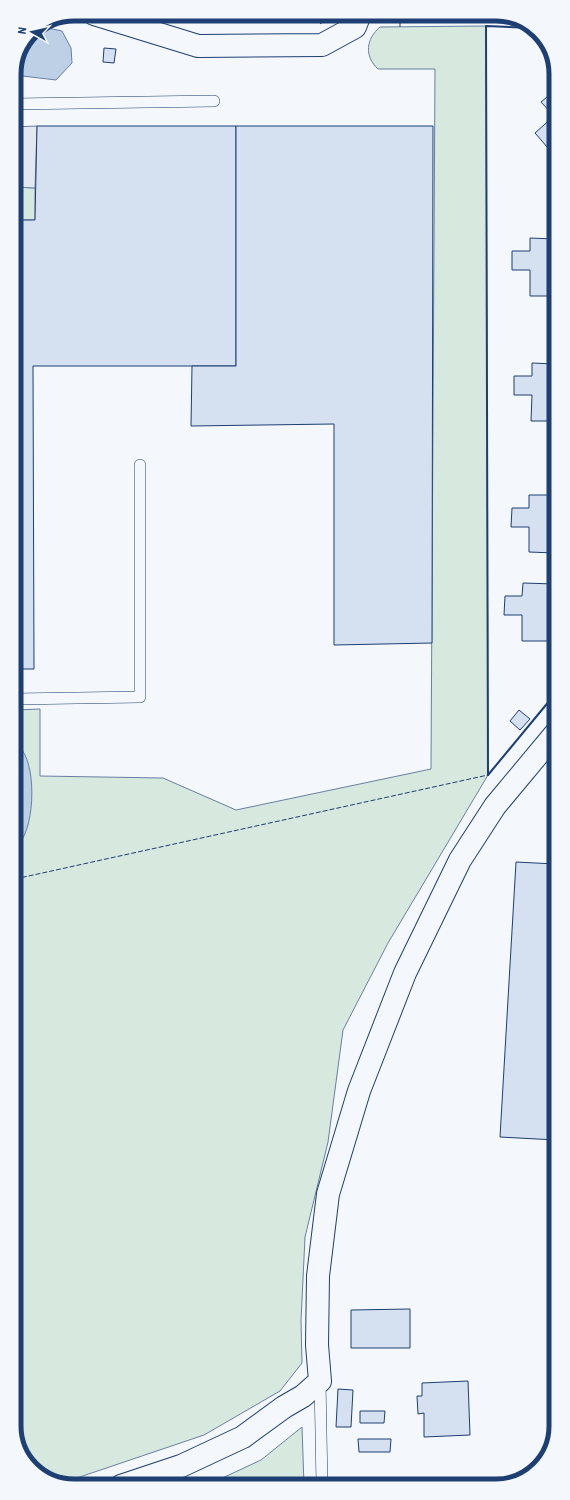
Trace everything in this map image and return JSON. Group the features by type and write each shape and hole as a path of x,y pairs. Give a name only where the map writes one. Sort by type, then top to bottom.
{"street":[{"path":"117,21 198,46 322,45 355,28 358,21"},
{"path":"142,1479 181,1466 243,1437 303,1396 320,1382 317,1345 318,1276 328,1194 359,1091 405,973 460,860 495,806 549,741"}],"lane":[{"path":"21,104 214,101"},
{"path":"21,699 140,697 140,465"},
{"path":"320,1382 322,1479"}],"shaded area":[{"path":"486,26 488,775 388,943 343,1030 328,1142 305,1237 301,1321 302,1363 280,1391 204,1435 74,1479 60,1477 47,1472 39,1466 28,1453 21,1433 21,710 40,709 40,776 163,778 236,810 431,769 435,69 378,69 370,59 368,48 372,37 380,27"},
{"path":"37,126 35,188 21,187 21,127"},
{"path":"21,187 35,188 35,220 21,220"},
{"path":"302,1427 304,1479 220,1479 261,1460"}],"water":[{"path":"47,28 62,31 71,48 72,63 56,80 21,76 26,50 39,34"},
{"path":"21,749 27,759 32,786 30,816 27,829 21,841"}],"building":[{"path":"104,48 116,49 114,63 103,62"},
{"path":"549,95 549,111 541,102"},
{"path":"549,120 549,149 535,133"},
{"path":"37,126 236,126 236,366 33,366 34,669 21,669 21,220 35,220"},
{"path":"236,126 433,126 432,643 334,645 334,424 191,426 192,366 236,366"},
{"path":"530,238 549,239 549,296 530,296 530,270 512,270 512,251 530,251"},
{"path":"532,363 549,364 549,421 531,421 532,395 514,395 514,376 532,376"},
{"path":"529,495 549,495 549,553 529,552 529,527 511,527 512,508 529,508"},
{"path":"523,583 549,584 549,641 522,641 522,615 504,615 505,596 522,596"},
{"path":"519,710 530,719 520,730 510,721"},
{"path":"516,862 549,864 549,1140 500,1137"},
{"path":"410,1309 410,1348 351,1348 351,1310"},
{"path":"468,1381 470,1435 424,1437 424,1413 418,1414 417,1396 422,1396 422,1383"},
{"path":"338,1389 353,1390 351,1427 336,1427"},
{"path":"360,1411 385,1411 384,1423 360,1423"},
{"path":"358,1439 391,1439 390,1452 359,1452"}],"fence":[{"path":"320,24 324,21"},
{"path":"400,21 400,27"},
{"path":"21,878 488,775"}],"wall":[{"path":"488,775 486,26 522,27"},
{"path":"488,775 549,701"}]}
